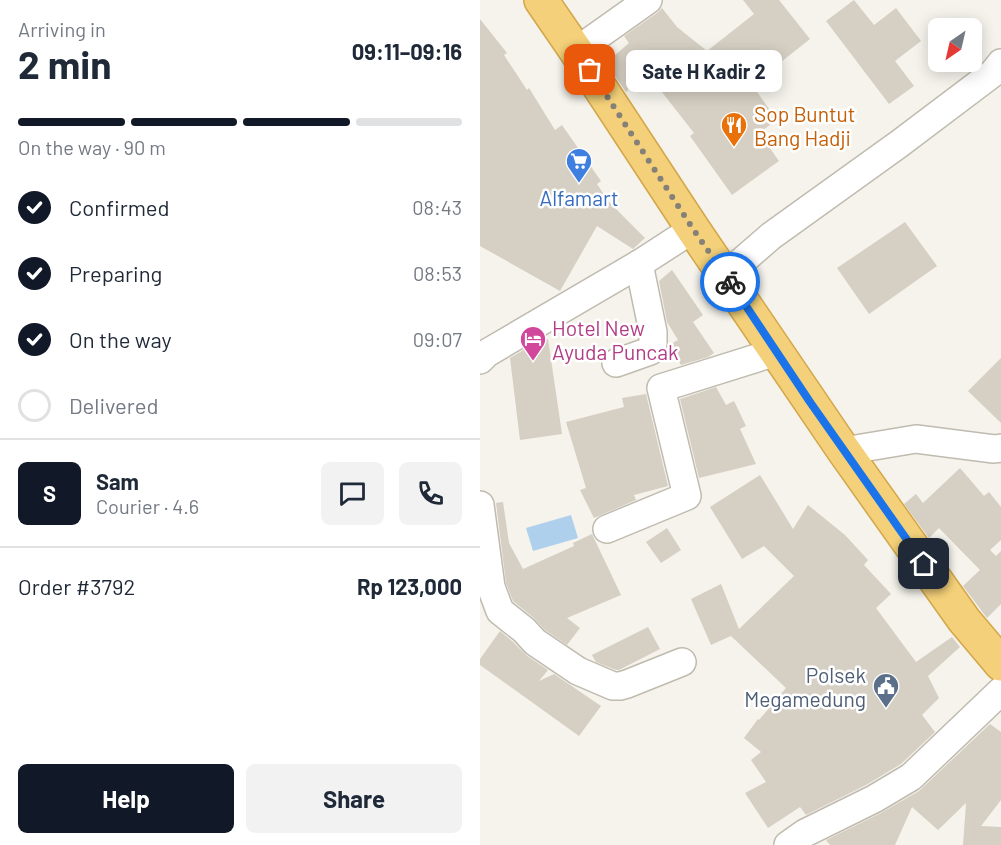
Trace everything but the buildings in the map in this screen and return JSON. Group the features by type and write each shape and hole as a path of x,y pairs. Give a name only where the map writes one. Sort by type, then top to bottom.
{"highway":[{"path":"541,0 844,451 964,620 1001,664"}],"street":[{"path":"576,51 648,0"},
{"path":"726,275 771,236 908,137 993,73 1001,63"},
{"path":"480,360 487,352 639,264 693,229"},
{"path":"616,363 650,351 653,343 653,332 639,264"},
{"path":"607,529 687,496 661,388 776,352"},
{"path":"844,451 916,439 1001,448"},
{"path":"480,505 491,587 500,611 535,642 578,671 613,686 627,684 682,662"},
{"path":"788,845 805,832 874,799 911,777 1001,691"}],"water":[{"path":"571,515 578,538 533,551 526,528"}],"way so far":[{"path":"590,70 730,282"}],"place":[{"name":"Sate H Kadir 2","path":"590,70"},
{"name":"Sop Buntut Bang Hadji","path":"734,148"},
{"name":"Alfamart","path":"579,184"},
{"name":"Hotel New Ayuda Puncak","path":"533,362"},
{"name":"Polsek Megamedung","path":"886,709"}],"route":[{"path":"730,282 810,402 924,564"}]}
